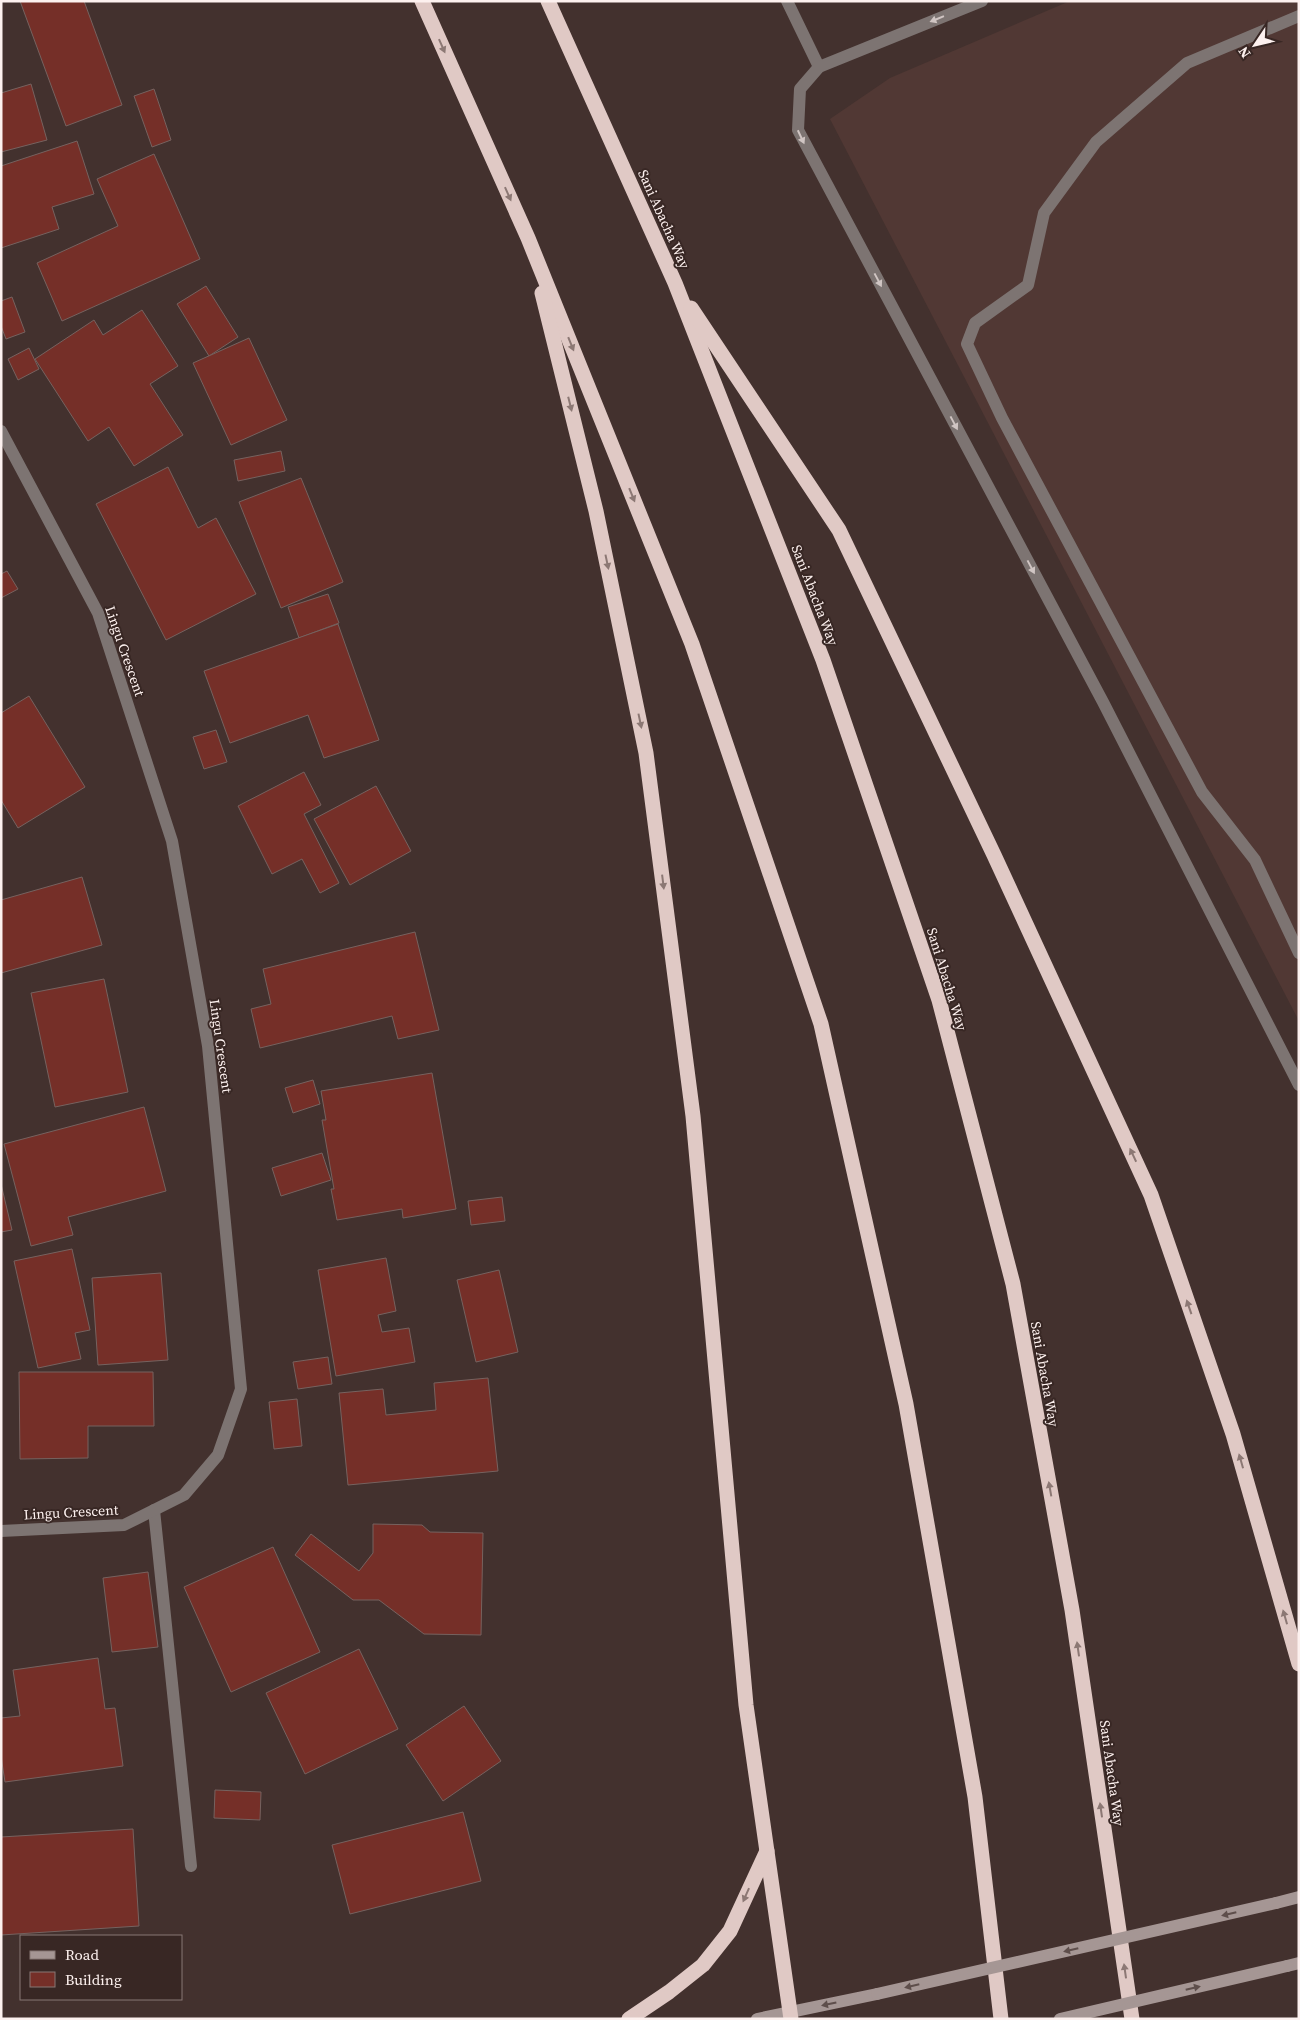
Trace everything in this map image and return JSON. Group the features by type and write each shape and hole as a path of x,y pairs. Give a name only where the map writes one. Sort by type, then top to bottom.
{"highway":[{"path":"422,1 528,238 692,644 821,1024 906,1404 975,1797 1002,2019"},
{"name":"Sani Abacha Way","path":"548,1 675,283 823,660 939,1000 1013,1284 1072,1610 1132,2019"},
{"path":"528,238 596,511 646,753 693,1116 746,1706 790,2016"},
{"path":"675,283 839,530 994,855 1151,1195 1233,1434 1299,1664"},
{"path":"629,2019 703,1966 730,1931 767,1851"}],"main road":[{"path":"757,2019 790,2016 877,1994 1299,1897"},
{"path":"1060,2019 1293,1965"}],"street":[{"path":"787,1 819,67"},
{"path":"982,1 819,67 800,89 798,130 1103,702 1299,1086"},
{"path":"1299,16 1187,63 1096,142 1044,213 1028,285 975,323 967,344 1002,418 1202,792 1255,860 1299,953"},
{"name":"Lingu Crescent","path":"1,431 98,613 172,841 208,1046 241,1389 218,1455 184,1495 124,1525 1,1531"},
{"path":"154,1510 191,1866"}],"shaded area":[{"path":"1070,1 1299,1 1299,1021 830,119 890,78"}],"building":[{"path":"20,1 84,1 122,105 66,126"},
{"path":"31,84 47,140 1,152 1,93"},
{"path":"154,89 171,140 152,147 134,96"},
{"path":"77,141 94,194 52,207 59,229 1,248 1,166"},
{"path":"154,154 200,259 62,321 37,263 118,226 97,179"},
{"path":"206,286 238,337 209,356 177,304"},
{"path":"12,297 25,332 6,339 1,326 1,301"},
{"path":"142,310 178,366 150,384 183,435 134,466 109,427 88,441 35,359 94,320 103,335"},
{"path":"249,338 287,420 231,445 193,363"},
{"path":"29,348 39,369 18,380 8,359"},
{"path":"281,451 285,471 238,481 234,460"},
{"path":"168,467 198,528 216,518 256,594 166,640 96,504"},
{"path":"301,478 343,582 281,608 239,502"},
{"path":"7,571 18,589 1,598 1,574"},
{"path":"328,594 339,623 299,638 288,607"},
{"path":"338,624 379,740 324,758 308,715 230,743 204,671"},
{"path":"29,696 85,787 18,828 1,800 1,713"},
{"path":"216,730 227,762 204,769 193,737"},
{"path":"304,772 321,805 304,814 339,883 320,893 302,859 272,874 238,806"},
{"path":"376,786 411,851 350,885 314,819"},
{"path":"82,877 102,945 1,973 1,900"},
{"path":"415,932 439,1030 398,1039 392,1016 260,1048 251,1009 271,1004 263,969"},
{"path":"104,979 128,1092 55,1107 31,993"},
{"path":"432,1073 456,1209 403,1218 402,1209 337,1220 331,1189 334,1189 322,1120 326,1120 321,1091"},
{"path":"313,1080 320,1104 293,1113 285,1088"},
{"path":"144,1107 166,1191 68,1217 73,1235 31,1246 4,1144"},
{"path":"322,1153 331,1180 281,1196 272,1168"},
{"path":"1,1184 12,1230 1,1232"},
{"path":"502,1197 505,1221 471,1225 468,1201"},
{"path":"72,1249 90,1330 75,1333 81,1359 38,1368 14,1261"},
{"path":"386,1258 396,1311 378,1315 382,1332 409,1328 415,1362 336,1376 318,1270"},
{"path":"499,1270 518,1352 476,1362 457,1280"},
{"path":"161,1273 168,1360 98,1365 92,1278"},
{"path":"328,1357 332,1384 298,1389 293,1362"},
{"path":"19,1372 153,1372 154,1426 88,1426 88,1458 20,1459"},
{"path":"488,1378 498,1471 348,1485 339,1393 383,1389 386,1415 436,1410 434,1383"},
{"path":"297,1399 302,1446 274,1449 269,1402"},
{"path":"373,1524 422,1525 430,1532 483,1533 481,1635 424,1634 379,1600 353,1600 295,1555 311,1534 359,1571 373,1553"},
{"path":"273,1547 320,1652 231,1692 184,1587"},
{"path":"148,1572 158,1647 112,1652 103,1578"},
{"path":"359,1649 398,1729 305,1774 266,1693"},
{"path":"98,1658 105,1709 115,1708 123,1766 5,1782 1,1756 1,1718 20,1716 13,1670"},
{"path":"464,1706 501,1761 443,1801 406,1745"},
{"path":"215,1790 261,1792 260,1820 214,1818"},
{"path":"463,1812 481,1881 350,1914 332,1845"},
{"path":"133,1829 139,1926 1,1935 1,1837"}]}
